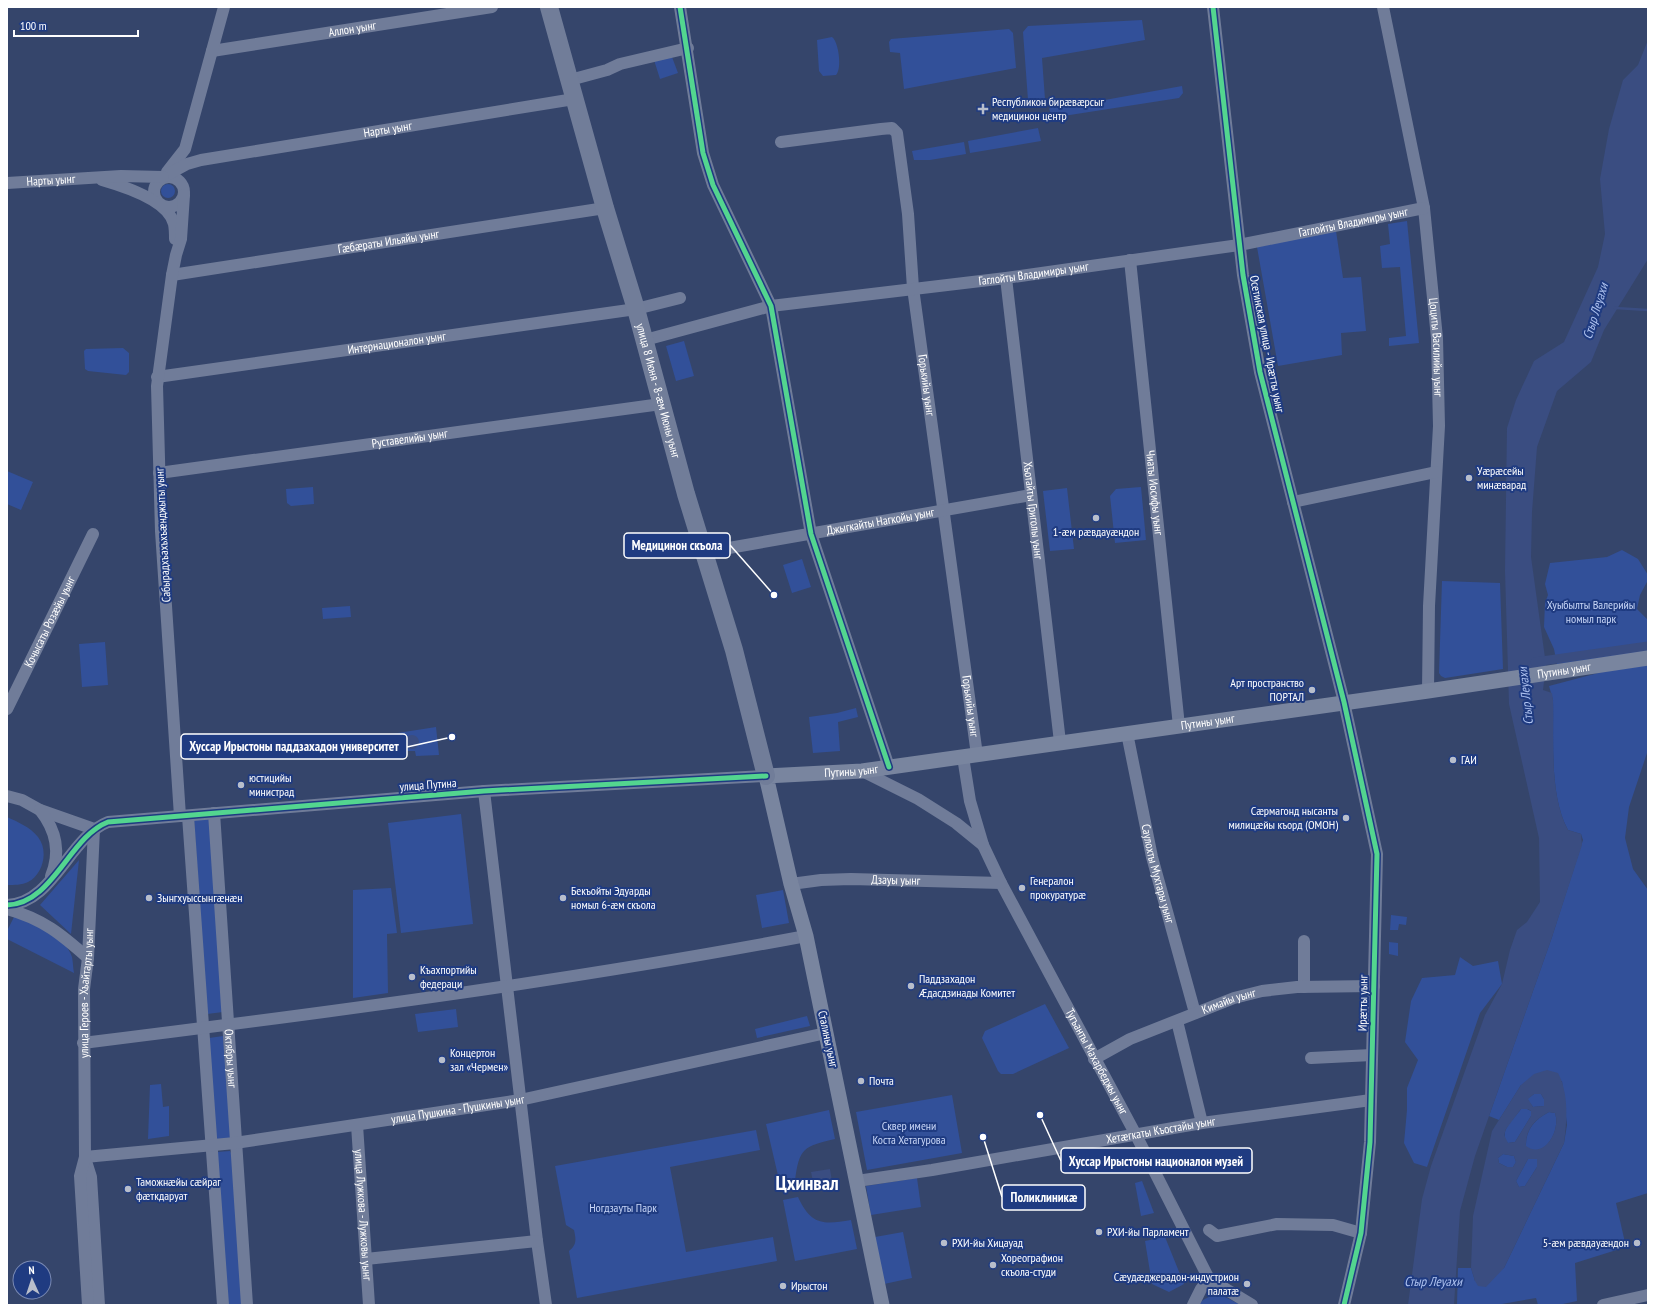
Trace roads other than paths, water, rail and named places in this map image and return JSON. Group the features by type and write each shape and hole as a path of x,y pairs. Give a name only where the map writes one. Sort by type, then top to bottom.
{"highway":[{"name":"улица 8 Июня - 8-ӕм Июны уынг","path":"549,7 605,208 645,340 686,494 706,552 734,650 766,776"}],"main road":[{"name":"Путины уынг","path":"766,776 862,771 1428,691 1648,658"},
{"name":"Сталины уынг","path":"766,776 791,884 806,936 882,1305"}],"street":[{"path":"157,203 154,187 185,148 224,7"},
{"name":"Аллон уынг","path":"212,52 492,7"},
{"path":"680,7 688,48 703,153 711,178 770,306 811,534 889,767"},
{"name":"Осетинская улица - Ирæтты уынг","path":"1213,7 1239,245 1260,372 1344,702"},
{"name":"Цоциты Василийы уынг","path":"1383,7 1424,208 1437,338 1439,426 1429,606 1428,691"},
{"path":"570,80 607,70 620,64 688,48"},
{"name":"Нарты уынг","path":"188,168 201,160 574,99"},
{"name":"Горькийы уынг","path":"781,142 892,128 897,133 908,214 912,288 942,511 970,756"},
{"path":"163,177 188,168 185,148"},
{"name":"Сабырадхъахъхъæнджыты уынг","path":"184,816 159,473 157,377 172,275 181,240 184,192 188,168"},
{"name":"Нарты уынг","path":"7,183 120,176 163,177 174,178 182,184 184,192 182,200 174,206 168,207 117,185 95,178"},
{"name":"Сабырадхъахъхъæнджыты уынг","path":"157,203 170,214 174,224 176,255"},
{"name":"Гæбæраты Ильяйы уынг","path":"172,275 605,208"},
{"name":"Гаглойты Владимиры уынг","path":"645,340 770,306 1006,278 1239,245 1424,208"},
{"name":"Чиаты Иосифы уынг","path":"1130,260 1179,726"},
{"name":"Хъотайты Григолы уынг","path":"1006,278 1060,742"},
{"name":"Интернационалон уынг","path":"157,377 636,309 680,298"},
{"name":"Руставелийы уынг","path":"159,473 661,404"},
{"path":"1293,502 1436,472"},
{"name":"Джыгкайты Нагкойы уынг","path":"706,552 1031,494"},
{"name":"Кочысаты Розæйы уынг","path":"7,709 93,534"},
{"name":"Ирæтты уынг","path":"1344,702 1377,854 1370,1142 1361,1233 1344,1305"},
{"name":"Саулохты Мухтары уынг","path":"1127,733 1152,857 1195,1013"},
{"name":"Тугъанты Махарбеджы уынг","path":"970,756 970,801 983,845 1001,883 1136,1135 1209,1278"},
{"name":"Тугъанты Махарбеджы уынг","path":"862,771 918,799 956,823 983,845"},
{"name":"улица Путина","path":"94,829 108,822 484,791 766,776"},
{"path":"7,791 40,810 94,829 46,885 31,898 13,905 7,905"},
{"path":"484,791 537,1241 546,1305"},
{"path":"7,796 22,800"},
{"path":"40,810 48,819 56,837 57,856 52,874 46,885"},
{"name":"Октябры уынг","path":"214,813 227,1026 247,1305"},
{"name":"Октябры уынг","path":"184,816 203,1028 223,1305"},
{"name":"улица Героев - Хъайтарты уынг","path":"94,829 88,958 84,989 83,1043 85,1157 91,1177 99,1305"},
{"name":"Дзауы уынг","path":"791,884 821,880 851,879 1001,883"},
{"path":"7,909 30,915 56,930 88,958"},
{"path":"83,1043 227,1026 507,986 806,936"},
{"path":"1304,941 1304,987"},
{"name":"Кимайы уынг","path":"1094,1059 1130,1039 1234,998 1262,991 1304,987 1374,986"},
{"path":"1177,1021 1202,1123"},
{"name":"улица Пушкина - Пушкины уынг","path":"85,1157 235,1143 520,1100 826,1033"},
{"path":"1311,1058 1372,1055"},
{"name":"Хетæгкаты Къостайы уынг","path":"857,1181 1202,1123 1371,1100"},
{"name":"улица Лужкова - Лужковы уынг","path":"357,1125 369,1305"},
{"name":"улица Героев - Хъайтарты уынг","path":"85,1157 80,1176 88,1305"},
{"path":"1209,1230 1217,1236 1277,1224 1334,1224 1361,1233"},
{"path":"366,1259 537,1241"},
{"path":"1193,1305 1209,1278 1252,1305"},
{"path":"1603,1305 1643,1299"}],"water":[{"name":"Стыр Леуахи","path":"1648,40 1648,259 1604,330 1591,362 1557,391 1537,447 1532,512 1531,557 1546,665 1543,690 1552,693 1553,700 1553,749 1555,784 1558,801 1568,830 1581,834 1582,845 1552,937 1475,1156 1460,1211 1454,1305 1408,1305 1422,1199 1431,1166 1485,1015 1502,984 1510,950 1517,930 1527,922 1540,902 1539,838 1509,704 1505,571 1507,428 1516,400 1534,361 1564,342 1598,267 1605,234 1600,179 1609,129 1623,80 1638,65"},
{"path":"412,735 417,737 419,742 417,747 412,749 407,747 405,742 407,737"},
{"path":"1547,1070 1558,1073 1562,1081 1566,1098 1564,1143 1504,1268 1486,1287 1478,1286 1471,1268 1473,1216 1492,1131 1521,1085 1534,1074","holes":["1534,1094 1541,1094 1544,1099 1544,1106 1533,1107 1528,1099","1521,1109 1528,1109 1531,1111 1531,1116 1515,1142 1508,1143 1504,1135 1506,1129","1549,1112 1555,1113 1556,1127 1550,1141 1545,1146 1539,1149 1533,1149 1526,1146 1526,1140 1529,1130 1539,1118","1503,1154 1514,1156 1516,1162 1513,1167 1507,1167 1499,1163 1498,1158","1528,1159 1537,1159 1537,1167 1525,1186 1519,1187 1516,1181"]},
{"path":"830,1169 833,1188 815,1191 811,1172"}],"waterway":[{"path":"1615,308 1648,310"},
{"name":"Стыр Леуахи","path":"1535,662 1648,646"}],"place":[{"name":"Республикон бирæвæрсыг медицинон центр","path":"983,109"},
{"name":"Уæрæсейы минæварад","path":"1469,478"},
{"name":"1-æм рӕвдауӕндон","path":"1096,518"},
{"name":"Медицинон скъола","path":"774,595"},
{"name":"Арт пространство ПОРТАЛ","path":"1312,690"},
{"name":"Хуссар Ирыстоны паддзахадон университет","path":"452,737"},
{"name":"ГАИ","path":"1453,760"},
{"name":"юстицийы министрад","path":"241,785"},
{"name":"Сæрмагонд нысанты милицæйы къорд (ОМОН)","path":"1346,818"},
{"name":"Генералон прокуратурæ","path":"1022,888"},
{"name":"Зынгхуыссынгæнæн","path":"149,898"},
{"name":"Бекъойты Эдуарды номыл 6-æм скъола","path":"563,898"},
{"name":"Къахпортийы федераци","path":"412,977"},
{"name":"Паддзахадон Æдасдзинады Комитет","path":"911,986"},
{"name":"Концертон зал «Чермен»","path":"442,1060"},
{"name":"Почта","path":"861,1081"},
{"name":"Хуссар Ирыстоны националон музей","path":"1040,1115"},
{"name":"Поликлиникæ","path":"983,1137"},
{"name":"Таможнæйы сæйраг фæткдаруат","path":"128,1189"},
{"name":"РХИ-йы Парламент","path":"1099,1232"},
{"name":"РХИ-йы Хицауад","path":"944,1243"},
{"name":"5-æм рӕвдауӕндон","path":"1637,1243"},
{"name":"Хореографион скъола-студи","path":"993,1265"},
{"name":"Сæудæджерадон-индустрион палатæ","path":"1247,1284"},
{"name":"Ирыстон","path":"783,1286"}],"district":[{"name":"Цхинвал","path":"807,1183"}],"park label":[{"name":"Хуыбылты Валерийы номыл парк","path":"1591,612"},
{"name":"Сквер имени Коста Хетагурова","path":"909,1133"},
{"name":"Ногдзауты Парк","path":"623,1208"}]}
